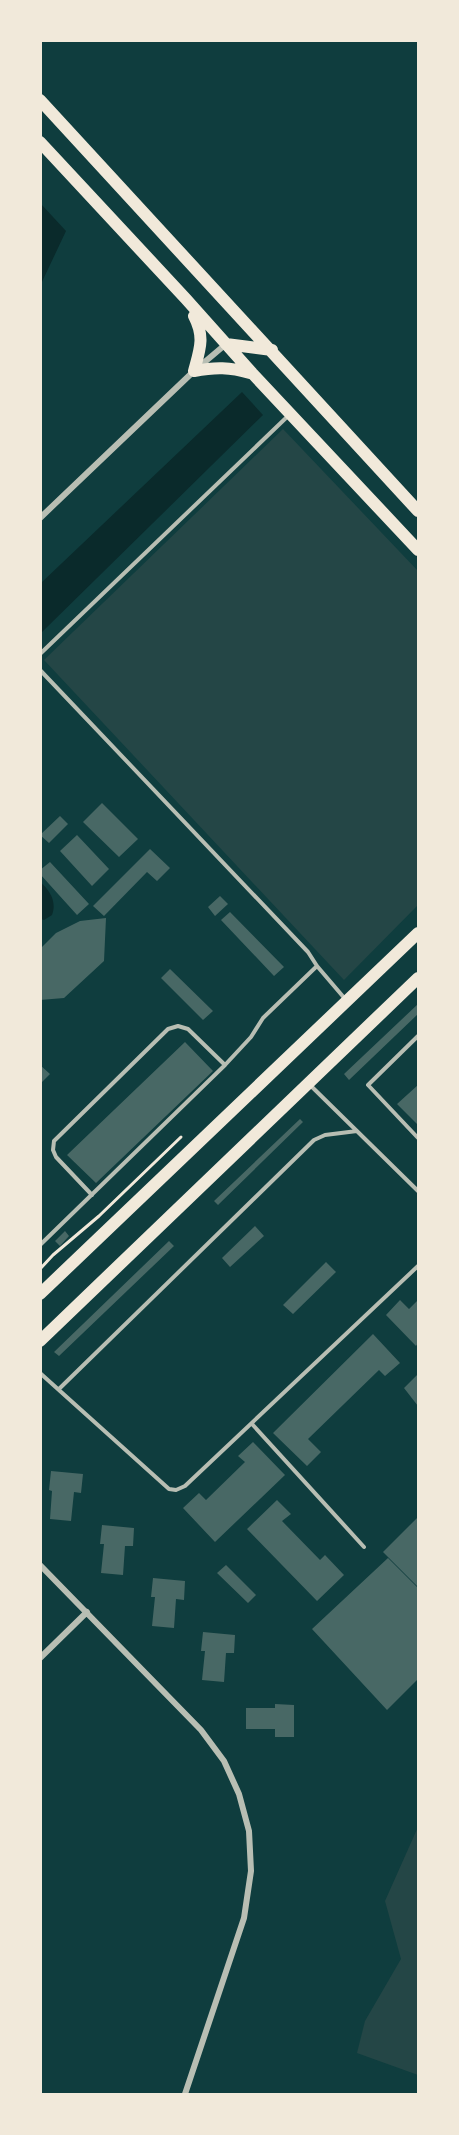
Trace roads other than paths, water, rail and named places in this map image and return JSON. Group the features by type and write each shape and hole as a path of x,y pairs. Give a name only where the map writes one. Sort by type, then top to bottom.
{"main road":[{"path":"40,100 418,511"},
{"path":"40,142 418,550"},
{"path":"186,299 201,329 201,346 194,371 231,368 252,373"},
{"path":"225,344 272,350"},
{"path":"40,1294 418,933"},
{"path":"40,1341 418,978"}],"street":[{"path":"40,518 225,344"},
{"path":"40,1565 201,1730 224,1761 239,1794 249,1831 251,1871 244,1918 185,2094"},
{"path":"40,1658 87,1612"}],"lane":[{"path":"40,654 290,414"},
{"path":"40,670 237,875 308,952 347,1001"},
{"path":"40,1245 225,1065 252,1037 263,1018 317,966"},
{"path":"92,1195 56,1157 53,1150 54,1141 168,1029 178,1026 188,1029 225,1065"},
{"path":"418,1036 368,1085 418,1138"},
{"path":"308,1083 418,1191"},
{"path":"60,1388 314,1140 357,1131"},
{"path":"40,1372 169,1489 176,1490 185,1486 252,1424 418,1266"},
{"path":"252,1424 364,1546"}]}
